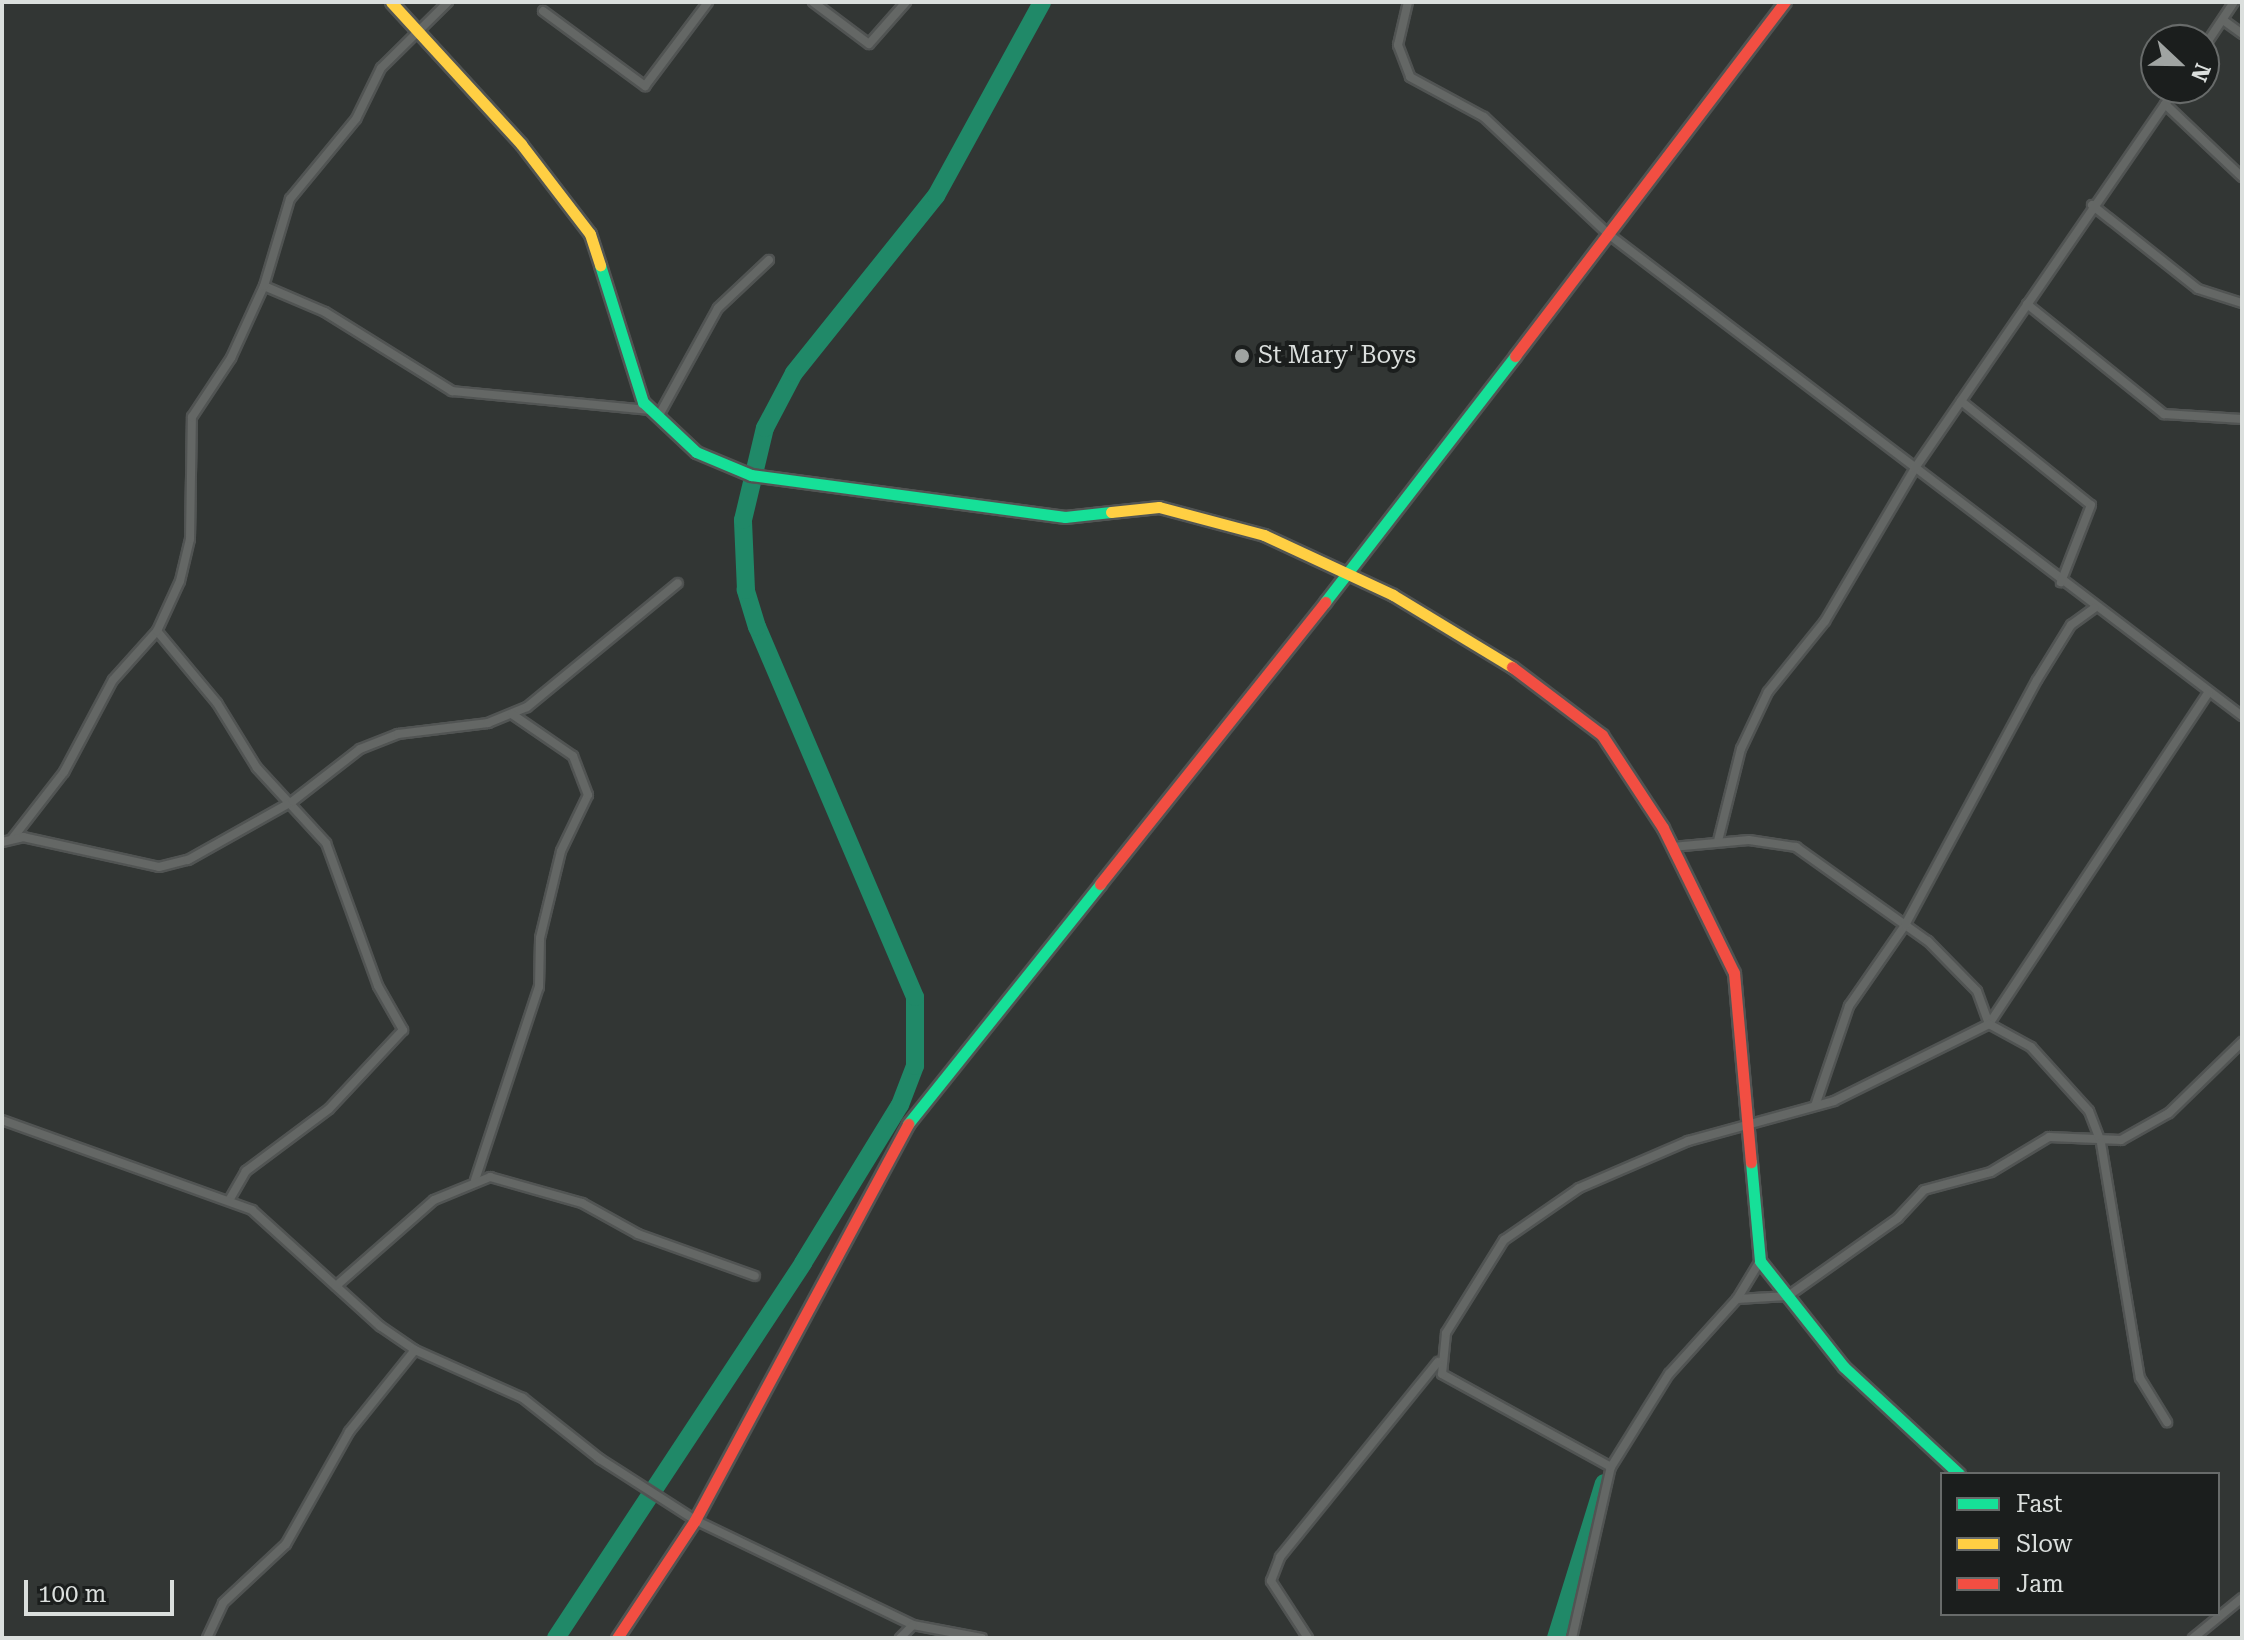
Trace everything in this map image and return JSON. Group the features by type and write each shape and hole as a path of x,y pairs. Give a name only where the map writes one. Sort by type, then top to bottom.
{"street":[{"path":"391,2 415,32 521,144 590,234 634,381 654,413 696,452 751,475 1065,517 1159,507 1264,535 1351,570 1529,677 1602,735 1672,847 1734,973 1760,1261 1844,1367 1957,1472"},
{"path":"448,2 381,68 356,119 290,199 264,286 231,358 192,417 190,539 157,631 118,672 64,772 7,840 159,867 188,860 293,801 360,749 398,734 512,714 594,659 678,583"},
{"path":"543,11 645,86 708,2"},
{"path":"813,2 869,44 906,2"},
{"path":"1408,2 1398,45 1405,71 1484,117 1607,233 2094,608 2242,716"},
{"path":"617,1638 695,1520 910,1121 1351,570 1785,2"},
{"path":"2220,24 2234,2"},
{"path":"2223,20 2242,34"},
{"path":"1718,841 1753,717 1832,611 1915,468 2092,205 2165,104 2242,177"},
{"path":"2092,205 2198,289 2242,303"},
{"path":"654,413 718,308 769,260"},
{"path":"264,286 325,312 452,391 654,413"},
{"path":"2027,304 2164,414 2242,419"},
{"path":"1961,401 2091,505 2061,582"},
{"path":"1815,1106 1837,1028 1905,925 2037,680 2071,625 2094,608"},
{"path":"157,631 217,703 257,768 293,801 326,843 378,986 403,1030 329,1109 246,1171 229,1200"},
{"path":"1308,1638 1271,1581 1280,1557 1438,1362 1446,1333 1504,1240 1579,1188 1748,1122 1815,1106 1989,1024 2209,692"},
{"path":"475,1180 536,998 540,938 561,851 588,795 573,756 512,714"},
{"path":"1672,847 1718,841 1796,847 1905,925 1977,991 1989,1024 2031,1047 2079,1093 2101,1143 2140,1378 2167,1422"},
{"path":"1737,1299 1788,1296 1898,1218 1924,1190 1991,1172 2049,1137 2101,1143 2169,1113 2242,1042"},
{"path":"2,1120 229,1200 269,1221 336,1286 415,1350 523,1398 600,1459 695,1520 913,1625 982,1638"},
{"path":"336,1286 379,1241 475,1180 490,1177 582,1203 638,1234 755,1276"},
{"path":"1572,1638 1611,1467 1669,1374 1737,1299 1760,1261"},
{"path":"207,1638 223,1603 286,1544 349,1432 415,1350"},
{"path":"1438,1362 1442,1374 1611,1467"},
{"path":"2220,1614 2242,1598"},
{"path":"2200,1616 2207,1624"},
{"path":"2193,1638 2218,1616"},
{"path":"900,1638 913,1625"}],"waterway":[{"path":"556,1638 803,1263 900,1105 915,1066 915,997 757,627 746,590 743,520 765,428 794,373 936,196 1042,2"},
{"path":"1556,1638 1604,1483"}],"traffic: fast":[{"path":"600,265 643,402 696,452 751,475 1065,517 1111,512"},
{"path":"1325,602 1515,356"},
{"path":"908,1124 1100,884"},
{"path":"1751,1162 1760,1261 1844,1367 1957,1472"}],"traffic: slow":[{"path":"391,2 521,144 590,234 600,265"},
{"path":"1111,512 1159,507 1264,535 1393,595 1512,667"}],"traffic: jam":[{"path":"1515,356 1785,2"},
{"path":"1100,884 1325,602"},
{"path":"1512,667 1602,735 1663,828 1734,973 1751,1162"},
{"path":"617,1638 695,1520 908,1124"}],"place":[{"name":"St Mary' Boys","path":"1242,356"}]}
